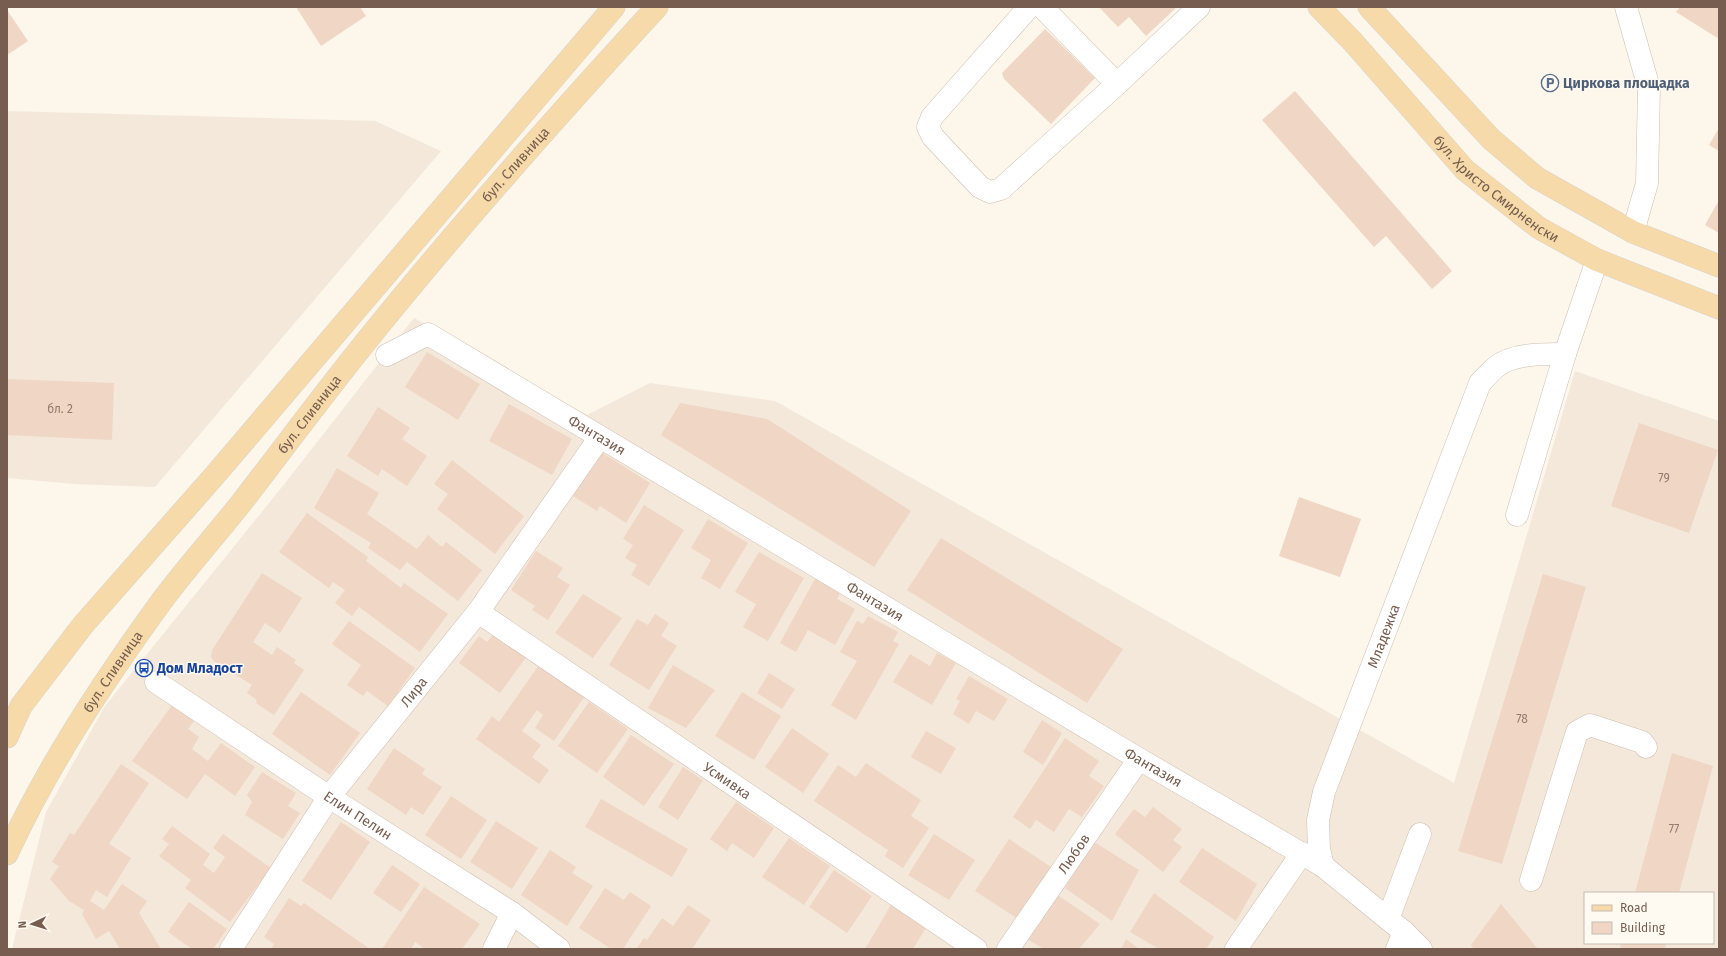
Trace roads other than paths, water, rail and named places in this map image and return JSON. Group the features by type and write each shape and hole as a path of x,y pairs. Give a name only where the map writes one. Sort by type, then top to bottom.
{"main road":[{"name":"бул. Сливница","path":"7,737 22,706 83,625 221,468 614,7"},
{"name":"бул. Сливница","path":"7,854 25,815 61,751 96,696 162,601 364,344 458,230 558,115 657,7"},
{"name":"бул. Христо Смирненски","path":"1319,7 1353,42 1466,170 1539,228 1597,260 1719,308"},
{"path":"1369,7 1491,139 1537,178 1633,232 1719,266"},
{"path":"7,724 22,706"}],"street":[{"path":"1029,7 932,117 928,127 933,137 980,187 990,192 1001,189 1199,7"},
{"path":"1042,7 1117,84"},
{"path":"1626,7 1649,88 1647,183 1633,232"},
{"path":"1517,515 1565,354 1597,260"},
{"name":"Фантазия","path":"387,355 428,334 1139,759 1323,866"},
{"name":"Младежка","path":"1323,866 1319,849 1318,820 1324,792 1480,383 1497,366 1517,358 1536,354 1565,354"},
{"name":"Лира","path":"231,949 329,797 478,612 600,437"},
{"name":"Усмивка","path":"478,612 976,949"},
{"name":"Елин Пелин","path":"156,682 329,797 512,913 559,949"},
{"path":"1531,880 1577,732 1590,725 1642,742 1646,747"},
{"name":"Любов","path":"1008,949 1139,759"},
{"path":"1396,934 1420,834"},
{"path":"1236,949 1302,853"},
{"path":"1323,866 1396,934 1421,949"},
{"path":"494,949 512,913"}],"place":[{"name":"Циркова площадка","path":"1550,83"},
{"name":"Дом Младост","path":"144,668"}]}
